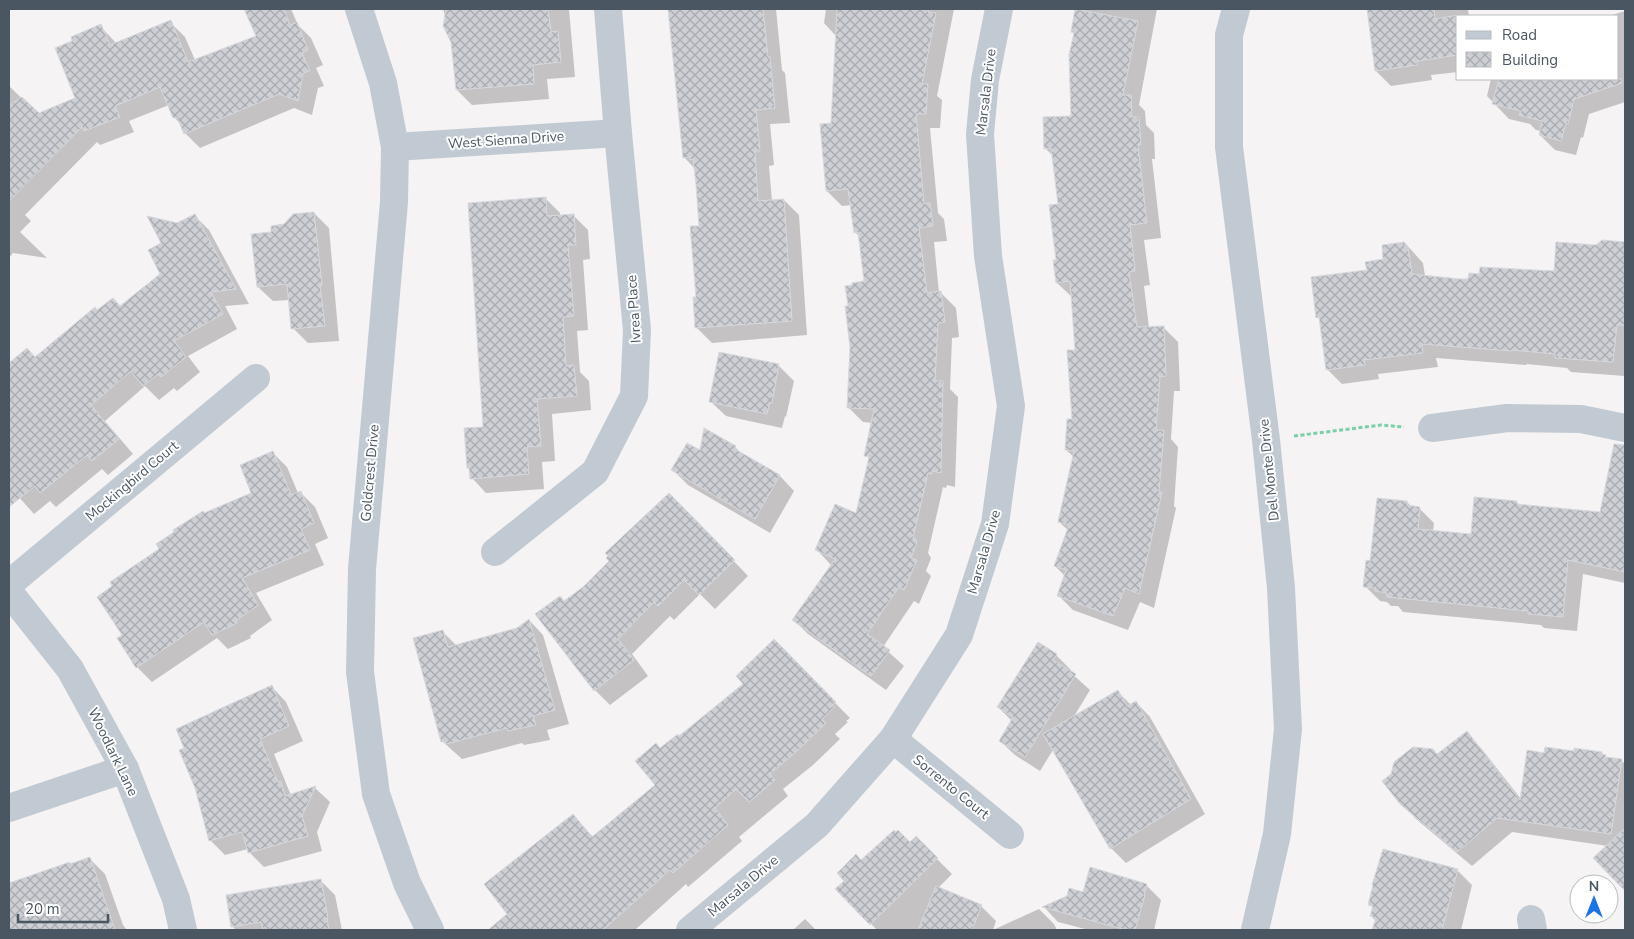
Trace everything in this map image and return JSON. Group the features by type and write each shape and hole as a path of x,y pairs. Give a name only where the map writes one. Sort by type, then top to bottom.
{"street":[{"name":"Goldcrest Drive","path":"359,9 383,83 395,147 394,202 362,569 360,672 376,794 407,883 430,930"},
{"name":"Ivrea Place","path":"495,552 595,472 634,396 637,330 608,9"},
{"name":"Marsala Drive","path":"690,930 817,825 893,739 959,635 995,524 1011,406 988,256 980,134 985,80 998,9"},
{"name":"Del Monte Drive","path":"1236,9 1229,35 1229,147 1266,440 1281,588 1288,729 1277,834 1255,930"},
{"name":"West Sienna Drive","path":"395,147 618,133"},
{"name":"Mockingbird Court","path":"9,584 256,378"},
{"path":"1432,428 1506,418 1581,419 1625,428"},
{"name":"Woodlark Lane","path":"9,592 70,669 125,769 176,899 183,930"},
{"name":"Sorrento Court","path":"893,739 1010,835"},
{"path":"9,808 125,769"}],"path":[{"path":"1266,440 1381,425 1432,428"}],"building":[{"path":"244,9 284,9 290,25 297,22 308,50 302,53 310,71 303,73 298,101 279,94 184,134 177,117 173,118 160,87 115,106 120,117 84,131 82,127 9,201 9,105 22,97 39,113 75,98 55,48 72,41 71,37 101,24 110,45 171,20 188,62 256,36"},
{"path":"446,9 548,9 551,32 558,31 561,62 533,65 534,84 456,90 451,42 443,26"},
{"path":"668,9 763,9 775,108 756,110 760,151 755,151 758,201 784,199 792,321 695,328 693,297 696,297 690,226 699,226 696,184 693,159 690,160 690,157 683,158"},
{"path":"837,9 929,9 928,12 936,13 922,84 928,84 926,114 916,114 924,204 930,203 933,226 919,228 927,293 941,291 945,322 938,323 935,381 943,381 941,473 932,471 932,474 928,473 913,538 917,542 911,558 917,560 904,590 899,587 867,634 890,650 871,676 792,620 835,559 815,550 835,504 856,513 869,457 864,456 874,409 847,408 850,347 845,306 848,306 845,286 864,281 858,232 854,233 848,189 826,191 820,124 831,123"},
{"path":"1075,9 1138,21 1123,95 1131,95 1132,117 1139,117 1141,145 1138,145 1147,223 1130,225 1135,271 1129,272 1137,327 1164,326 1166,376 1160,377 1156,430 1164,430 1159,492 1162,492 1139,594 1125,588 1113,616 1057,596 1066,570 1054,566 1069,525 1058,522 1074,451 1065,450 1067,419 1072,419 1067,350 1075,350 1070,281 1056,283 1053,260 1056,260 1049,205 1058,204 1051,148 1044,149 1043,117 1071,116 1069,55 1074,33 1071,32"},
{"path":"1367,9 1434,9 1435,19 1456,15 1456,55 1417,61 1417,65 1375,71"},
{"path":"1621,79 1622,83 1574,99 1568,124 1566,123 1561,141 1539,135 1542,121 1519,115 1521,111 1492,104 1499,80"},
{"path":"546,197 547,216 574,214 576,245 568,245 574,316 563,317 566,366 574,365 577,396 537,399 541,446 527,447 529,474 470,479 469,468 467,468 464,428 483,427 468,203"},
{"path":"314,212 325,326 291,329 287,284 257,287 251,234 271,232 271,226 284,224 293,214"},
{"path":"195,214 236,289 211,292 223,314 174,341 186,357 161,377 158,374 143,386 131,371 91,405 119,439 92,461 87,455 40,493 35,486 9,507 9,363 27,348 35,357 95,307 97,310 113,298 120,306 160,274 148,250 161,243 147,216 177,223"},
{"path":"1602,240 1625,242 1625,325 1617,325 1613,362 1555,358 1555,354 1422,344 1423,353 1364,360 1365,365 1326,370 1319,317 1316,318 1311,277 1367,270 1365,262 1383,259 1382,245 1405,242 1405,247 1408,247 1412,274 1468,279 1469,273 1479,274 1480,267 1554,271 1556,242 1596,245"},
{"path":"719,352 779,364 772,403 770,402 767,414 709,402"},
{"path":"704,428 736,446 735,449 780,475 755,519 671,470 687,443 700,450"},
{"path":"1614,444 1625,445 1625,572 1568,560 1563,617 1528,614 1528,611 1387,597 1387,593 1375,591 1375,588 1363,587 1366,560 1370,561 1377,498 1407,501 1407,505 1420,507 1418,529 1471,534 1474,497 1517,501 1517,504 1600,512"},
{"path":"273,451 291,495 301,491 314,523 301,529 310,550 242,578 258,605 236,621 237,623 212,635 204,622 136,668 117,638 122,635 97,597 112,586 110,582 159,549 156,544 174,532 173,530 203,511 204,513 251,493 240,465"},
{"path":"669,493 735,560 699,595 684,580 658,606 654,602 618,639 634,660 594,691 535,614 560,596 564,601 583,587 609,561 605,553"},
{"path":"529,619 555,710 533,716 536,725 508,731 507,728 446,744 445,741 441,742 413,638 443,630 448,647 517,628"},
{"path":"774,639 836,702 832,705 834,707 822,719 826,723 770,774 775,780 749,802 736,789 715,808 728,825 673,873 670,870 603,930 488,930 507,914 484,884 573,814 592,837 655,785 635,761 656,743 660,748 678,734 679,736 743,684 736,676"},
{"path":"1038,642 1057,654 1053,660 1076,674 1025,757 999,741 1013,717 997,707"},
{"path":"272,685 289,726 260,739 278,782 281,781 285,796 316,786 302,816 308,836 248,853 242,832 209,841 195,788 179,750 184,748 176,729"},
{"path":"1118,690 1127,706 1136,701 1191,799 1110,849 1043,734"},
{"path":"1467,731 1520,800 1527,750 1544,753 1545,747 1574,751 1574,748 1602,752 1602,754 1606,755 1605,757 1622,759 1611,834 1497,818 1457,852 1400,804 1382,781 1391,774 1394,762 1413,747 1433,749 1437,754"},
{"path":"1625,828 1625,891 1619,885 1619,874 1609,874 1593,858"},
{"path":"894,830 896,832 898,830 910,842 916,836 938,858 870,925 835,889 844,881 837,873 856,854 861,860"},
{"path":"1383,849 1458,869 1442,930 1372,930 1376,918 1370,916 1373,906 1368,905"},
{"path":"90,857 115,930 9,930 9,883"},
{"path":"1090,867 1147,884 1135,930 1126,930 1042,907 1067,896 1069,888 1083,892"},
{"path":"321,879 329,930 263,930 261,922 231,927 226,895"},
{"path":"936,886 982,905 972,930 918,930"}]}
